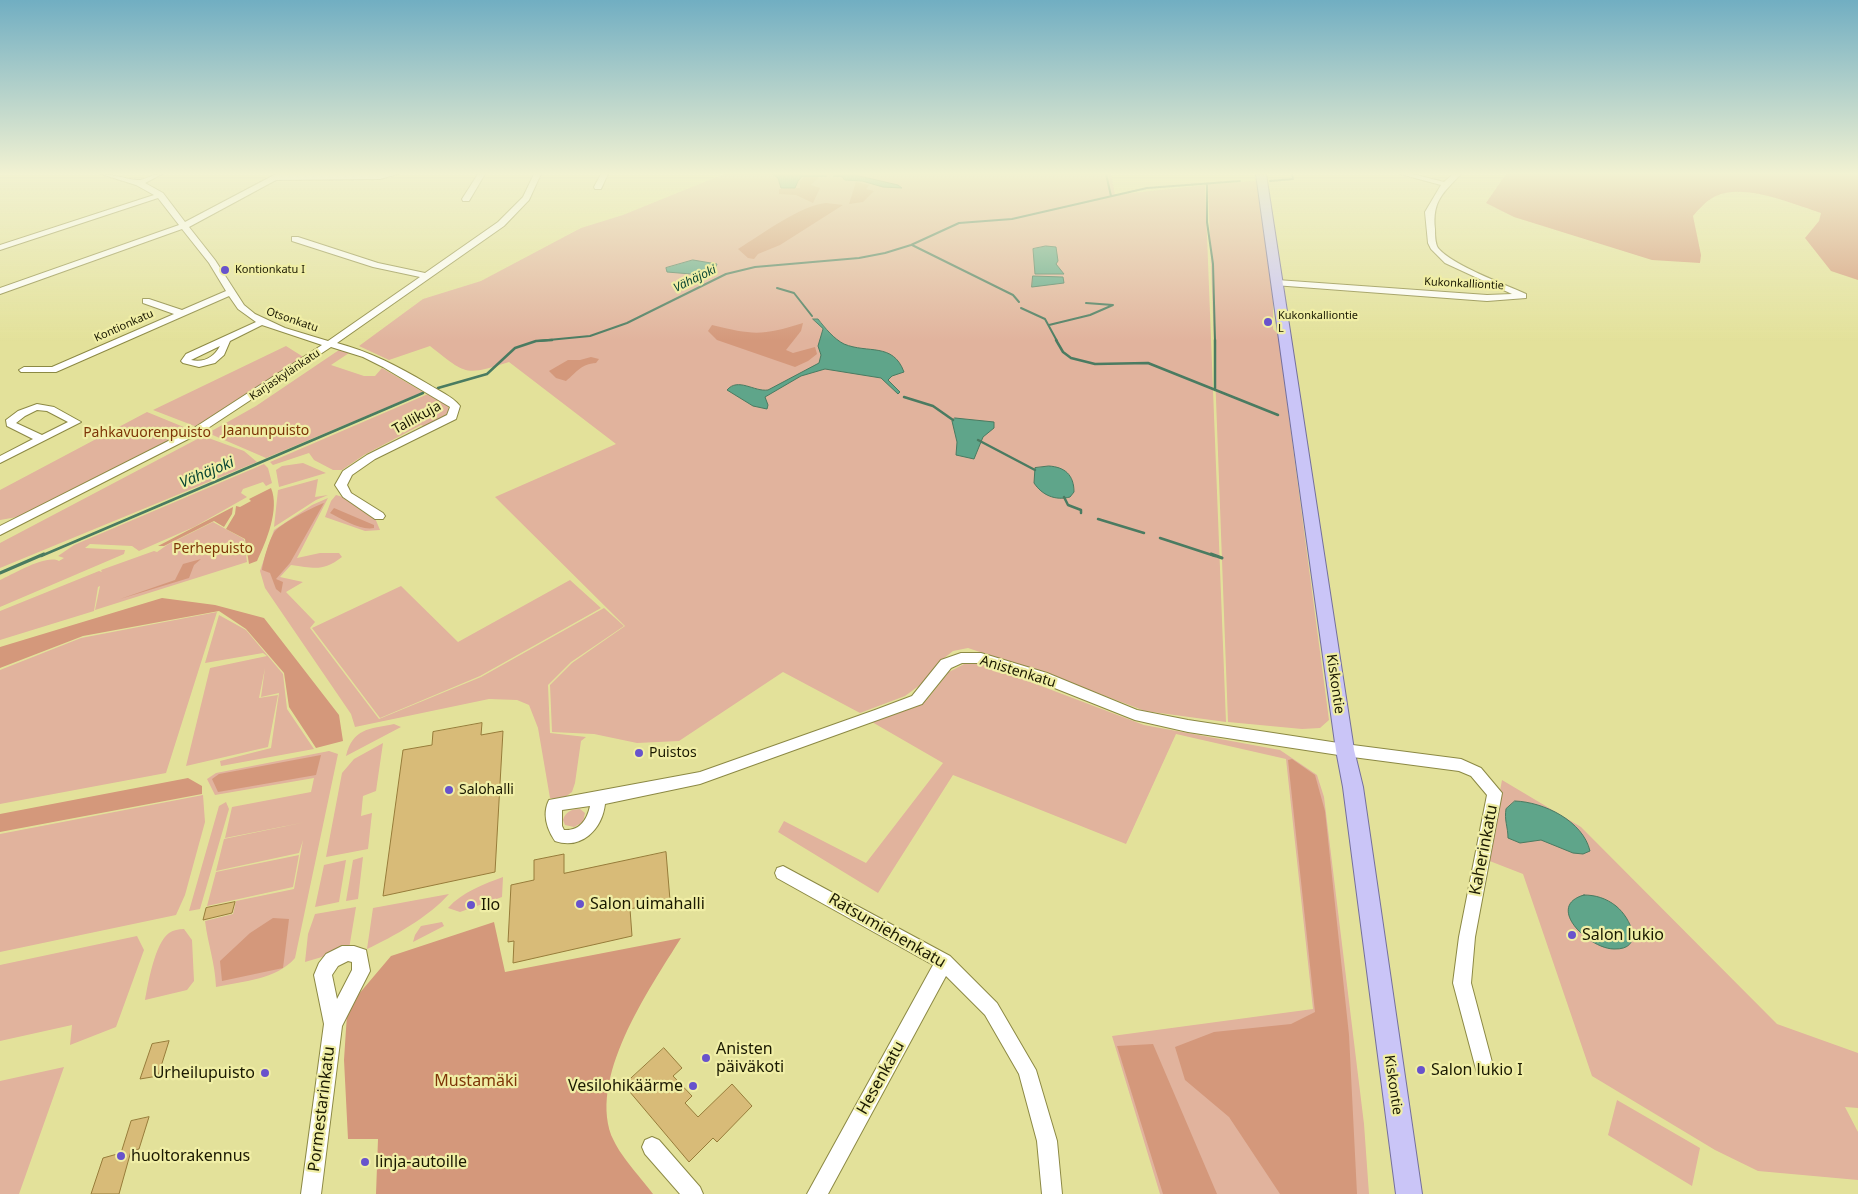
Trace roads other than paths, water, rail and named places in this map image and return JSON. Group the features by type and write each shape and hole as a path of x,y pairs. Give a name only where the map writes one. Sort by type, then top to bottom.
{"main road":[{"name":"Kiskontie","path":"1270,230 1345,750 1353,787 1409,1194"}],"street":[{"path":"0,248 55,230"},
{"path":"0,291 173,230"},
{"name":"Otsonkatu","path":"187,230 212,262 245,312 262,322 329,345"},
{"name":"Karjaskylänkatu","path":"0,531 198,430 256,395 493,230"},
{"name":"Kukonkalliontie","path":"1278,284 1487,298 1523,296 1448,261 1435,249 1432,243 1431,230"},
{"path":"295,239 376,265 427,276"},
{"name":"Kontionkatu","path":"24,370 53,370 231,292"},
{"path":"146,301 181,313"},
{"path":"226,340 262,322"},
{"name":"Tallikuja","path":"329,345 368,356 447,399 455,406 452,417 372,457 347,473 341,485 347,494 379,516"},
{"path":"0,460 76,422 45,406 22,412 11,420 11,424 41,439"},
{"name":"Anistenkatu","path":"598,799 700,778 917,700 946,664 961,658 981,658 1042,677 1135,715 1188,726 1345,750"},
{"name":"Kaherinkatu","path":"1345,750 1461,765 1476,772 1495,793 1467,937 1462,983 1484,1066"},
{"name":"Ratsumiehenkatu","path":"783,872 944,962 991,1008 1027,1070 1047,1141 1052,1194"},
{"name":"Hesenkatu","path":"817,1194 944,962"},
{"name":"Pormestarinkatu","path":"311,1194 333,1024"},
{"path":"652,1147 693,1194"}],"waterway":[{"name":"Vähäjoki","path":"542,341 590,336 627,323 726,274 755,267 859,258 885,253 911,245 944,230"},
{"path":"1208,230 1213,264 1215,341"},
{"path":"912,245 1013,295 1019,302"},
{"path":"777,288 794,293 812,316"},
{"path":"1049,325 1090,315 1113,305 1086,303"},
{"path":"1021,308 1045,319 1057,341"},
{"name":"Vähäjoki","path":"542,341 552,340"},
{"path":"1056,340 1063,352 1071,358 1095,364 1148,363 1215,390"},
{"name":"Vähäjoki","path":"438,388 487,374 515,348 542,341"},
{"path":"1215,341 1215,390"},
{"path":"1215,390 1278,415"},
{"name":"Vähäjoki","path":"41,556 423,393"},
{"path":"904,397 933,406 953,420"},
{"path":"978,440 1035,470"},
{"path":"1064,497 1068,505 1081,510 1081,513"},
{"path":"1098,519 1144,533"},
{"path":"1160,538 1215,556"},
{"name":"Vähäjoki","path":"0,573 44,554"},
{"path":"1211,554 1222,558"}],"place":[{"name":"Kontionkatu I","path":"225,270"},
{"name":"Kukonkalliontie L","path":"1268,322"},
{"name":"Puistos","path":"639,753"},
{"name":"Salohalli","path":"449,790"},
{"name":"Salon uimahalli","path":"580,904"},
{"name":"Ilo","path":"471,905"},
{"name":"Salon lukio","path":"1572,935"},
{"name":"Anisten päiväkoti","path":"706,1058"},
{"name":"Salon lukio I","path":"1421,1070"},
{"name":"Urheilupuisto","path":"265,1073"},
{"name":"Vesilohikäärme","path":"693,1086"},
{"name":"huoltorakennus","path":"121,1156"},
{"name":"linja-autoille","path":"365,1162"}],"park label":[{"name":"Jaanunpuisto","path":"266,431"},
{"name":"Pahkavuorenpuisto","path":"147,433"},
{"name":"Perhepuisto","path":"213,549"},
{"name":"Mustamäki","path":"476,1081"}]}
